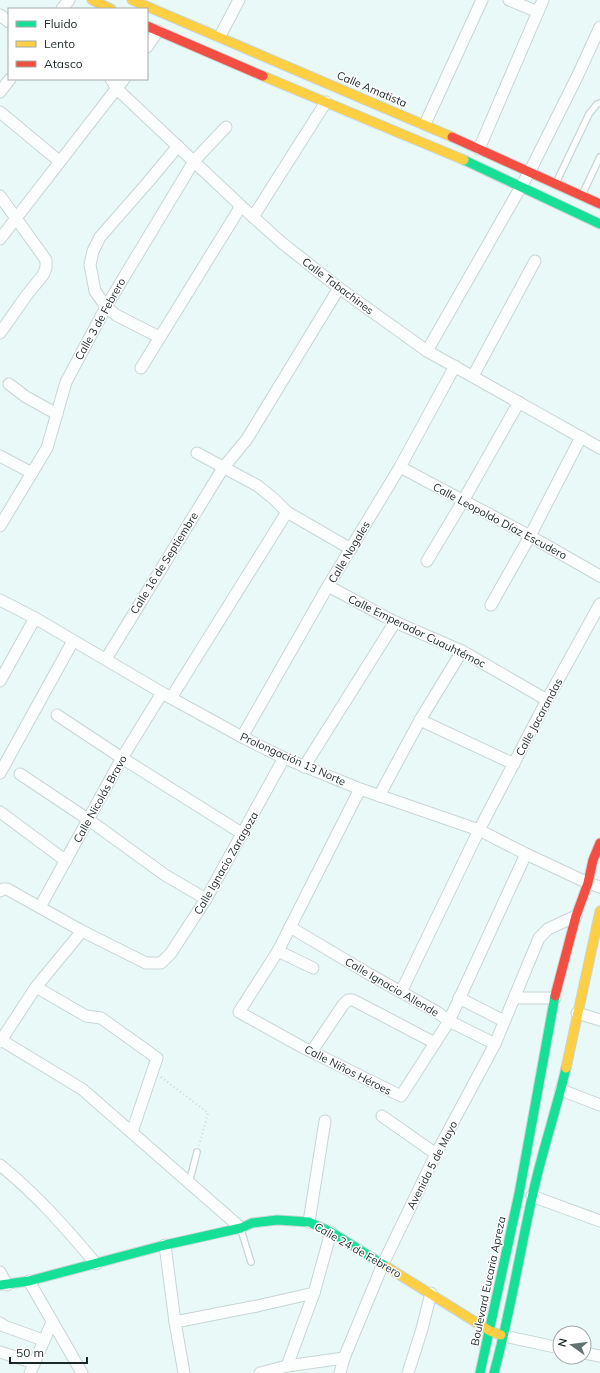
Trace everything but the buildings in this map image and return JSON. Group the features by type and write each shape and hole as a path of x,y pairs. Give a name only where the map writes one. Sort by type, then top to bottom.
{"street":[{"path":"92,0 109,8"},
{"name":"Calle Amatista","path":"132,0 425,124 600,204"},
{"path":"220,36 239,0"},
{"path":"425,124 482,0"},
{"path":"508,0 538,12"},
{"path":"479,149 543,0"},
{"path":"0,15 8,21"},
{"path":"148,26 469,162 600,224"},
{"path":"427,351 530,171 577,77 600,26"},
{"path":"148,46 158,31"},
{"path":"0,92 9,80"},
{"name":"Calle Tabachines","path":"112,80 117,89 241,206 281,242 339,288 427,351 600,448"},
{"path":"0,239 123,80"},
{"path":"254,217 326,102"},
{"path":"0,112 59,161"},
{"name":"Calle 3 de Febrero","path":"0,526 47,448 66,382 106,307 194,161 226,127"},
{"path":"159,337 116,315 106,307 95,291 90,265 93,251 100,237 178,146"},
{"path":"0,196 46,260 46,268 43,275 0,332"},
{"path":"141,368 241,206"},
{"path":"473,376 535,260"},
{"name":"Calle 16 de Septiembre","path":"106,659 223,468 247,439 339,288"},
{"name":"Calle Nogales","path":"242,737 328,586 400,467 455,366"},
{"path":"9,384 26,397 57,414"},
{"path":"427,561 519,402"},
{"path":"491,605 530,536 581,437"},
{"path":"197,453 258,486 287,512 351,549"},
{"path":"0,456 32,473"},
{"name":"Calle Leopoldo Díaz Escudero","path":"400,467 530,536 600,576"},
{"name":"Calle Nicolás Bravo","path":"40,907 122,758 167,696 287,512"},
{"name":"Calle Emperador Cuauhtémoc","path":"328,586 395,622 462,651 547,700"},
{"name":"Prolongación 13 Norte","path":"0,600 35,618 73,642 106,659 167,696 284,758 378,796 479,830 526,854 588,883 600,887"},
{"name":"Calle Jacarandas","path":"401,992 479,830 547,700 600,604"},
{"path":"0,681 35,618"},
{"path":"304,767 395,622"},
{"path":"0,773 73,642"},
{"path":"378,796 420,720 462,651"},
{"path":"57,715 243,834"},
{"path":"420,720 514,764"},
{"name":"Calle Ignacio Zaragoza","path":"82,931 146,963 161,963 171,953 206,899 284,758"},
{"path":"20,774 89,820 165,875 206,899"},
{"path":"313,968 278,951 360,789"},
{"path":"0,812 66,861"},
{"path":"588,883 597,861 600,843"},
{"name":"Calle Niños Héroes","path":"278,951 239,1012 401,1096 436,1043 448,1021 526,854"},
{"name":"Boulevard Eucaria Apreza","path":"480,1373 519,1194 555,998 576,916 588,883"},
{"path":"0,891 3,889 8,889 82,931 36,987 1,1041 82,1088 188,1183 241,1228"},
{"path":"494,1373 504,1336 532,1196 562,1090 577,1012 600,911"},
{"name":"Avenida 5 de Mayo","path":"340,1373 344,1358 383,1264 436,1154 495,1044 539,938 548,929 576,916"},
{"name":"Calle Ignacio Allende","path":"290,927 437,1012 448,1021 495,1044"},
{"path":"36,987 86,1016 101,1018 156,1058 132,1132"},
{"path":"459,998 504,1021"},
{"path":"515,998 555,998"},
{"path":"312,1051 343,1005 348,1000 353,1000 436,1043"},
{"path":"577,1012 600,1020"},
{"path":"562,1090 600,1105"},
{"path":"382,1116 436,1154"},
{"path":"309,1222 325,1121"},
{"path":"0,1165 21,1182 67,1229 96,1264"},
{"path":"532,1196 600,1221"},
{"name":"Calle 24 de Febrero","path":"2,1286 29,1281 165,1245 241,1228 252,1223 277,1220 309,1222 331,1232 490,1330 504,1336 552,1346"},
{"path":"287,1366 314,1293 331,1232"},
{"path":"165,1245 184,1373"},
{"path":"0,1272 2,1286"},
{"path":"29,1281 82,1373"},
{"path":"176,1322 314,1293"},
{"path":"408,1373 432,1293"},
{"path":"0,1352 32,1368 52,1322"},
{"path":"0,1323 4,1326 44,1340"},
{"path":"260,1373 287,1366 344,1358"}],"lane":[{"path":"556,183 589,114 597,104 600,103"},
{"path":"581,195 600,157"},
{"path":"188,1183 198,1152"},
{"path":"241,1228 251,1262"}],"path":[{"path":"152,1070 208,1113 198,1152"}],"traffic: fast":[{"path":"464,160 600,224"},
{"path":"480,1373 519,1194 555,996"},
{"path":"494,1373 510,1307 527,1220 566,1068"},
{"path":"0,1285 29,1281 165,1245 241,1228 252,1223 277,1220 309,1222 331,1232 387,1267"}],"traffic: slow":[{"path":"92,0 109,8"},
{"path":"132,0 452,137"},
{"path":"263,76 464,160"},
{"path":"566,1068 600,911"},
{"path":"387,1267 490,1331 501,1335"}],"traffic: jam":[{"path":"148,26 263,76"},
{"path":"452,137 600,204"},
{"path":"555,996 576,916 588,883 593,860 600,843"}]}
